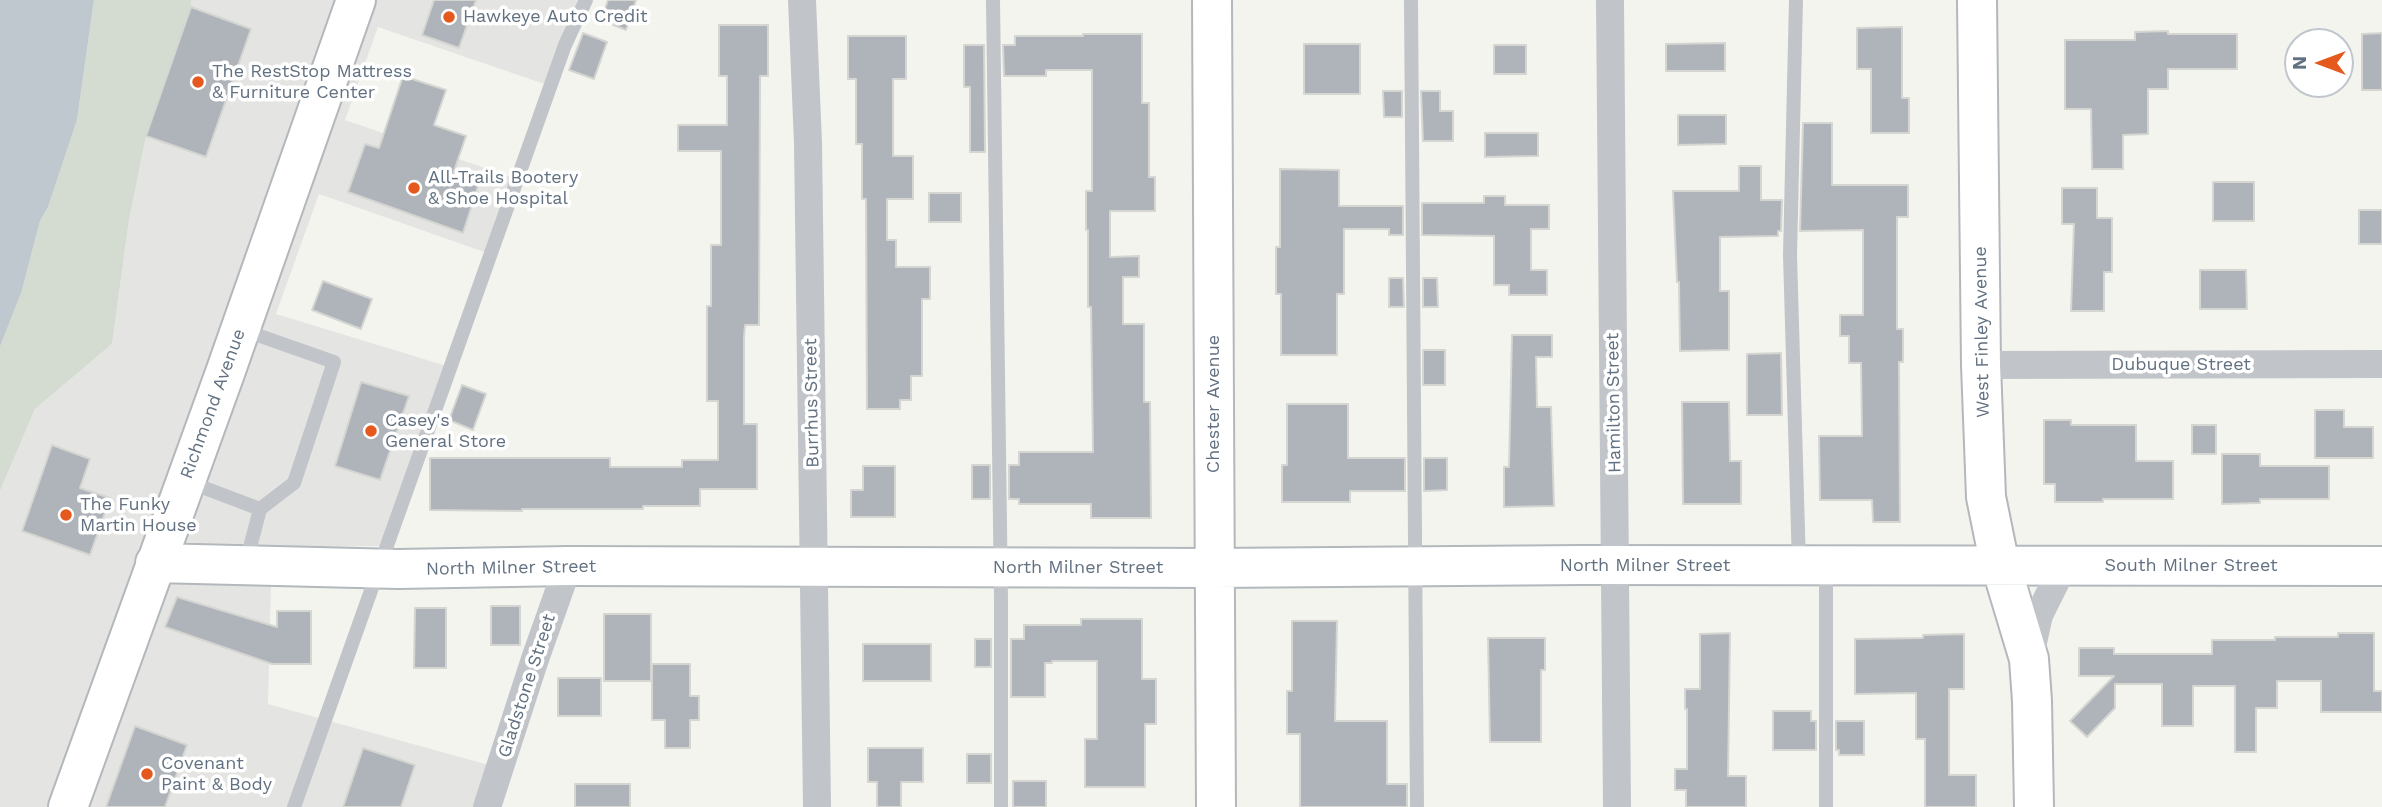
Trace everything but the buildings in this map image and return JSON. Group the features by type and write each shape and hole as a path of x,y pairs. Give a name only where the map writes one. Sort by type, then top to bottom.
{"main road":[{"name":"Richmond Avenue","path":"68,807 241,329 356,0"},
{"name":"Chester Avenue","path":"1212,0 1216,807"},
{"name":"West Finley Avenue","path":"1977,0 1981,365 1986,497 2000,565 2029,659 2034,807"},
{"name":"North Milner Street","path":"155,563 380,569 568,566 1214,568 2000,565"},
{"name":"South Milner Street","path":"2000,565 2382,566"}],"street":[{"name":"Burrhus Street","path":"802,0 808,142 817,807"},
{"name":"Hamilton Street","path":"1610,0 1617,807"},
{"name":"Dubuque Street","path":"1981,365 2382,364"},
{"name":"West Finley Avenue","path":"2029,659 2039,615 2064,565"},
{"name":"Gladstone Street","path":"487,807 568,566"}],"lane":[{"path":"295,807 565,45 586,0"},
{"path":"993,0 1001,568 1001,807"},
{"path":"1411,0 1417,807"},
{"path":"1796,0 1790,254 1826,807"},
{"path":"241,329 334,362 294,483 260,509 246,565"},
{"path":"186,481 260,509"}],"shaded area":[{"path":"0,0 22,290 40,221 48,207 77,120 94,0 191,0 191,7 146,136 129,220 112,344 35,409 0,491"},
{"path":"0,0 94,0 77,120 48,207 40,221 22,290 0,346"},
{"path":"191,0 586,0 550,86 378,27 345,120 517,179 490,254 319,194 276,314 450,367 387,546 272,547 268,704 500,768 487,807 0,807 0,491 35,409 112,344 129,220 146,136 191,8"}],"place":[{"name":"Hawkeye Auto Credit","path":"449,17"},
{"name":"The RestStop Mattress & Furniture Center","path":"198,82"},
{"name":"All-Trails Bootery & Shoe Hospital","path":"414,188"},
{"name":"Casey's General Store","path":"371,431"},
{"name":"The Funky Martin House","path":"66,515"},
{"name":"Covenant Paint & Body","path":"147,774"}]}
